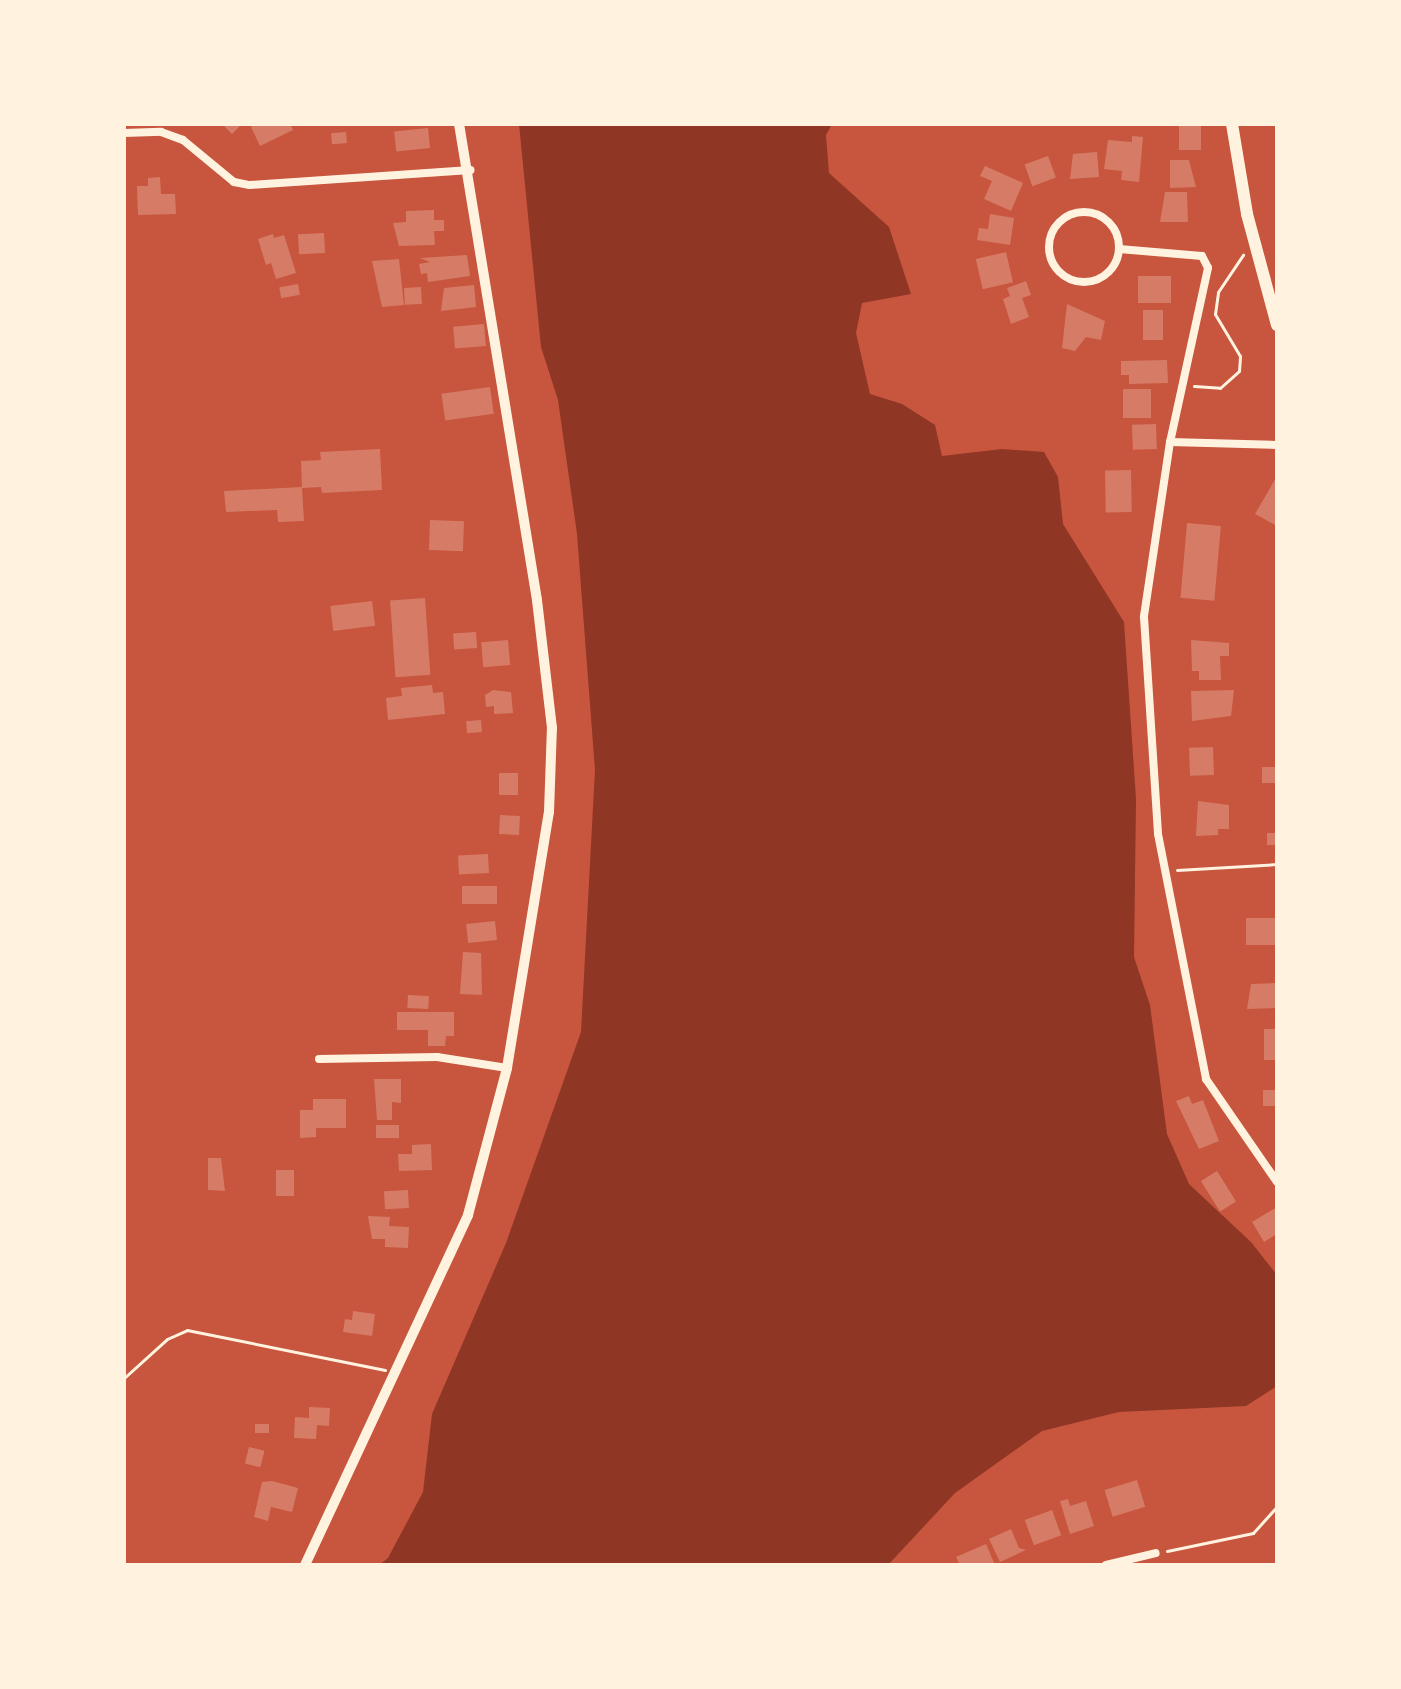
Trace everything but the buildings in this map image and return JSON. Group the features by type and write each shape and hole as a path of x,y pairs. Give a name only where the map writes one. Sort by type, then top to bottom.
{"main road":[{"path":"1232,124 1252,238 1272,293 1277,325"}],"street":[{"path":"305,1565 468,1215 507,1068 549,812 552,728 470,170 459,124"},
{"path":"124,133 161,132 183,140 234,182 250,185 470,170"},
{"path":"1092,212 1112,225 1119,249 1103,277 1082,283 1054,267 1048,244 1051,233 1068,215 1092,212"},
{"path":"1119,249 1202,256 1208,268 1170,442 1144,617 1163,871 1206,1079 1277,1182"},
{"path":"1170,442 1277,445"},
{"path":"319,1059 437,1057 507,1068"},
{"path":"1106,1565 1156,1553"}],"path":[{"path":"1183,384 1220,388 1237,378 1240,356 1215,314 1218,292 1252,238"},
{"path":"1163,871 1277,864"},
{"path":"124,1378 167,1339 187,1330 396,1372"},
{"path":"1156,1553 1253,1533 1277,1506"}],"shaded area":[{"path":"519,124 832,124 826,135 829,173 889,227 911,294 862,303 856,333 870,394 902,404 935,425 942,456 1002,449 1044,452 1058,477 1063,524 1124,622 1136,799 1134,957 1150,1005 1167,1134 1189,1184 1251,1242 1277,1275 1277,1386 1246,1406 1119,1412 1042,1431 955,1493 888,1565 379,1565 388,1558 423,1492 432,1414 506,1243 581,1032 595,770 577,534 558,400 541,347"}]}
